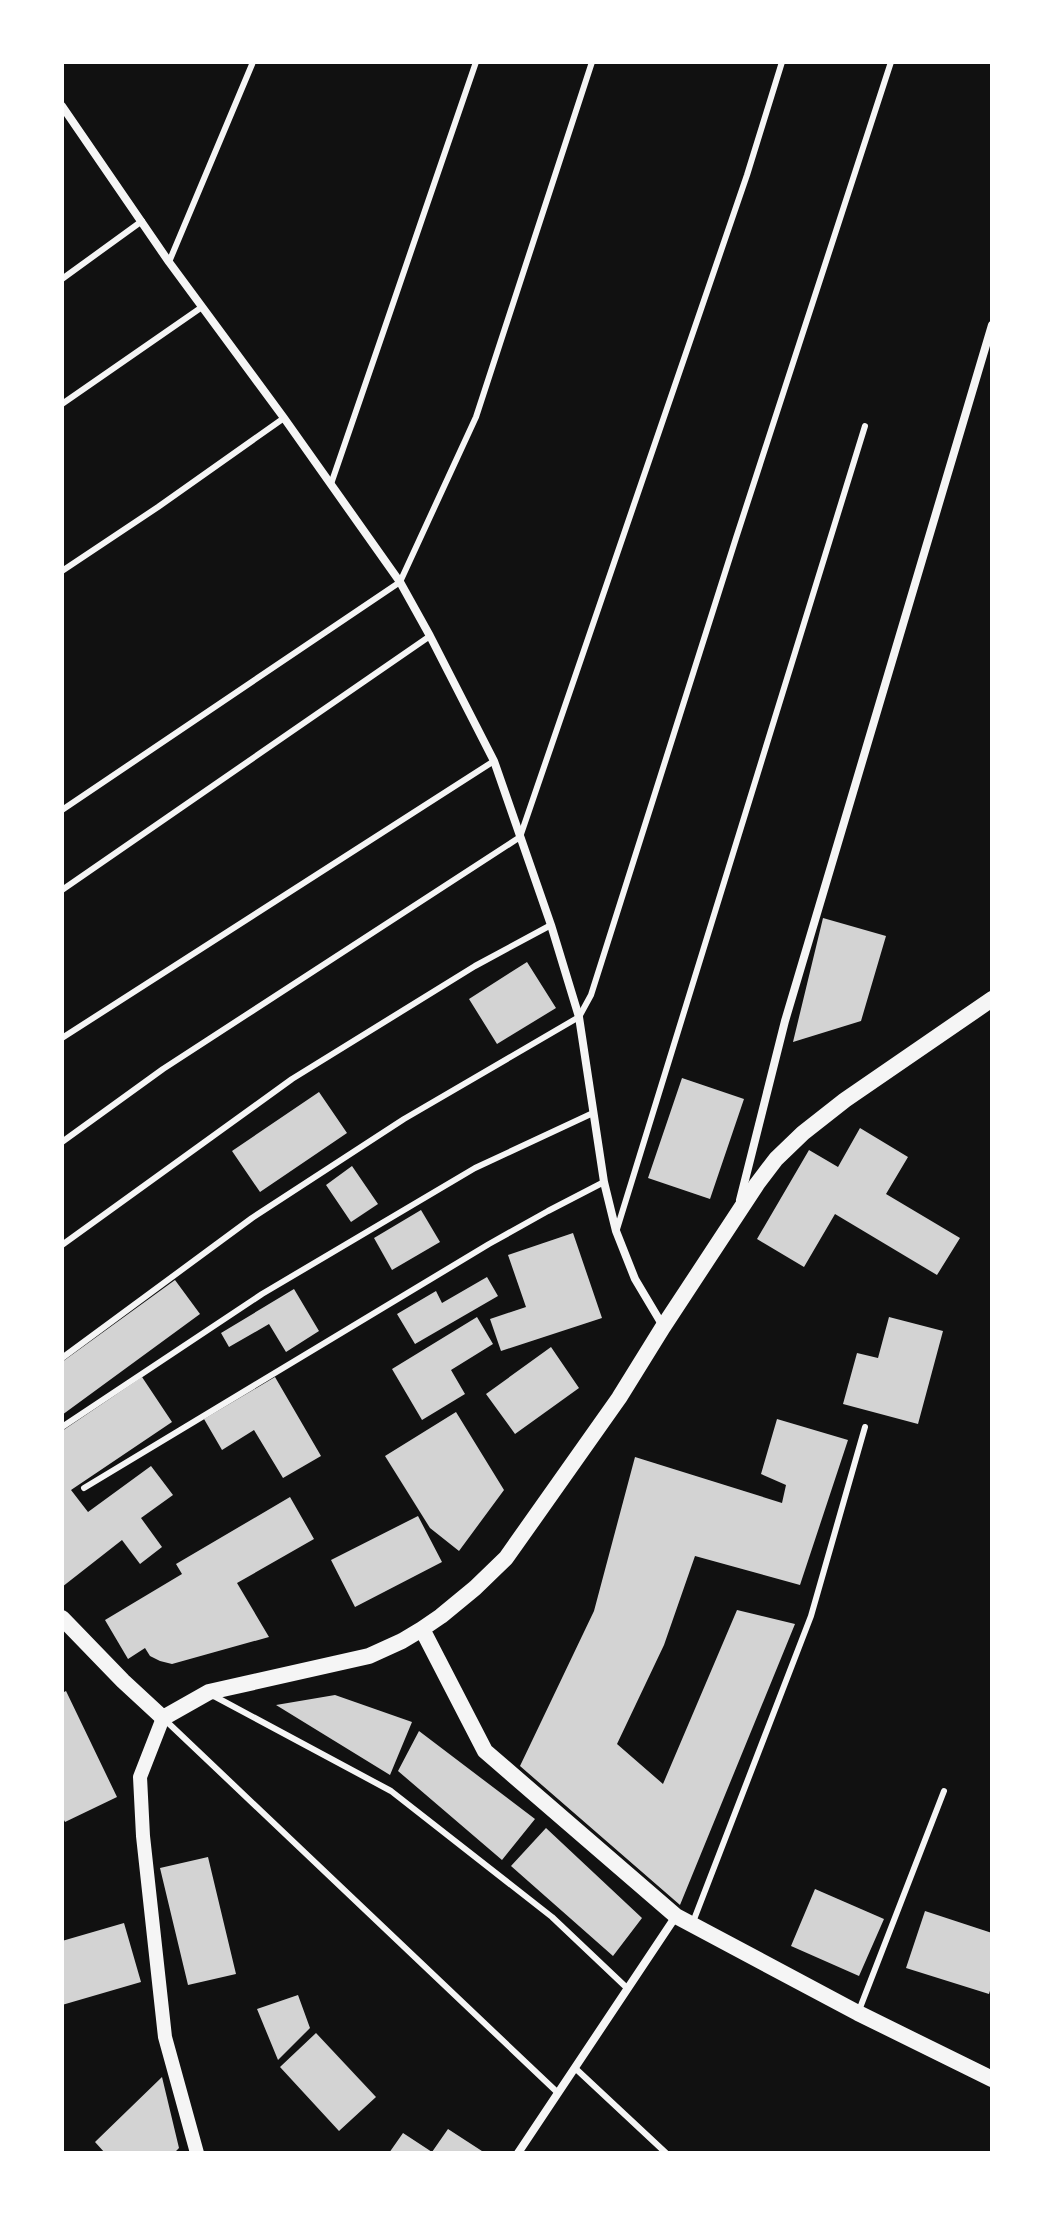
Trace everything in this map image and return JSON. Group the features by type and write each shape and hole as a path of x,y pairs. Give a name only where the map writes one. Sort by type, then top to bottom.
{"main road":[{"path":"62,1618 163,1718 209,1692 369,1656 422,1629 475,1588 506,1558 619,1398 776,1159 845,1100 992,999"},
{"path":"422,1629 485,1751 676,1916 858,2013 992,2079"}],"street":[{"path":"62,106 169,262 400,582 494,761 551,925 579,1017 604,1182 616,1231 635,1279 663,1327"},
{"path":"735,1220 785,1021 992,325"},
{"path":"163,1718 140,1777 143,1836 165,2037 197,2153"},
{"path":"518,2153 676,1916"}],"lane":[{"path":"169,262 253,62"},
{"path":"331,484 476,62"},
{"path":"62,810 400,582 476,417 592,62"},
{"path":"62,1142 163,1069 520,837 747,175 782,62"},
{"path":"62,1358 252,1218 404,1119 579,1017 591,995 891,62"},
{"path":"62,279 142,221"},
{"path":"62,404 202,307"},
{"path":"62,571 284,418"},
{"path":"616,1231 865,426"},
{"path":"62,890 430,636"},
{"path":"62,1038 494,761"},
{"path":"62,1245 292,1079 475,966 551,925"},
{"path":"62,1427 262,1294 475,1168 593,1113"},
{"path":"84,1488 489,1244 604,1182"},
{"path":"691,1926 811,1616 865,1427"},
{"path":"209,1692 391,1791 552,1917 628,1989"},
{"path":"163,1718 558,2093"},
{"path":"858,2013 944,1791"},
{"path":"575,2068 666,2153"}],"building":[{"path":"823,918 886,936 861,1021 793,1042"},
{"path":"527,962 556,1008 497,1044 469,999"},
{"path":"682,1078 744,1099 710,1199 648,1178"},
{"path":"319,1092 347,1133 260,1192 232,1151"},
{"path":"860,1128 908,1157 886,1194 960,1238 937,1275 835,1214 804,1267 757,1239 809,1150 838,1167"},
{"path":"352,1166 378,1204 351,1222 326,1185"},
{"path":"421,1210 440,1242 392,1270 374,1238"},
{"path":"573,1233 602,1318 501,1351 490,1319 526,1307 508,1255"},
{"path":"487,1277 498,1296 415,1344 397,1314 436,1291 442,1303"},
{"path":"175,1280 200,1314 62,1415 62,1362"},
{"path":"294,1289 319,1331 286,1352 269,1324 229,1347 221,1333"},
{"path":"477,1317 493,1344 451,1370 465,1394 422,1420 392,1369"},
{"path":"889,1317 943,1331 918,1424 843,1404 857,1353 878,1358"},
{"path":"551,1347 579,1388 515,1434 486,1394"},
{"path":"142,1377 172,1422 71,1490 88,1512 151,1466 173,1495 141,1518 162,1547 140,1564 122,1540 62,1587 62,1431"},
{"path":"275,1377 321,1456 283,1478 254,1430 222,1450 204,1419"},
{"path":"456,1412 504,1490 459,1551 430,1528 385,1456"},
{"path":"777,1419 848,1440 800,1585 695,1556 664,1645 617,1744 663,1784 737,1610 795,1624 680,1905 520,1766 594,1611 635,1457 782,1503 786,1485 761,1474"},
{"path":"290,1497 314,1539 237,1583 269,1637 172,1664 150,1656 145,1648 128,1659 105,1620 182,1574 176,1564"},
{"path":"418,1516 442,1562 355,1607 331,1560"},
{"path":"66,1691 117,1797 65,1822 62,1816 62,1693"},
{"path":"335,1695 412,1722 390,1775 276,1705"},
{"path":"419,1731 535,1819 502,1860 398,1771"},
{"path":"546,1828 642,1918 613,1956 511,1866"},
{"path":"208,1857 236,1974 188,1985 160,1868"},
{"path":"815,1889 884,1919 859,1976 791,1946"},
{"path":"925,1911 992,1933 992,1984 989,1994 906,1968"},
{"path":"124,1923 141,1982 62,2005 62,1941"},
{"path":"298,1995 310,2028 278,2060 257,2009"},
{"path":"316,2033 376,2097 339,2131 280,2067"},
{"path":"162,2077 179,2148 174,2153 105,2153 95,2142"},
{"path":"448,2129 485,2153 389,2153 403,2133 432,2152"}]}
